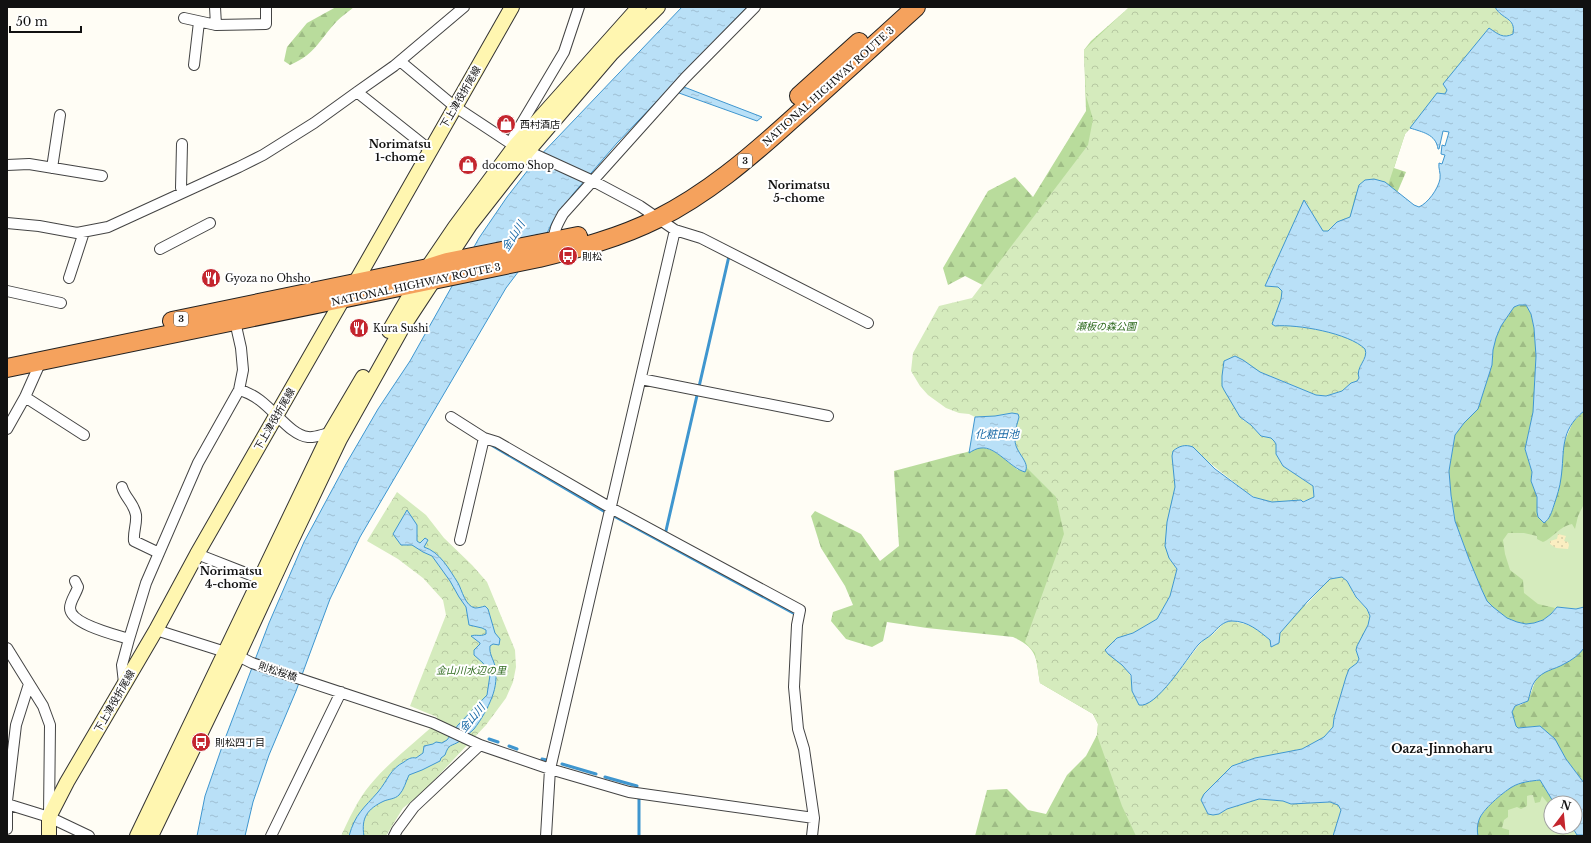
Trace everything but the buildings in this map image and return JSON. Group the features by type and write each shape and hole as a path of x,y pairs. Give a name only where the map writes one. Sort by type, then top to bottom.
{"highway":[{"name":"NATIONAL HIGHWAY ROUTE 3","path":"7,355 234,315 343,299 426,277 451,268 539,258 593,245 622,235 654,215 748,144 898,7"},
{"name":"NATIONAL HIGHWAY ROUTE 3","path":"451,268 464,259 552,242 654,215 700,194 740,165 916,7"},
{"name":"NATIONAL HIGHWAY ROUTE 3","path":"7,368 234,315 355,283 426,277"}],"street":[{"path":"215,7 216,25"},
{"path":"184,18 216,25 266,24 266,7"},
{"path":"7,223 39,226 77,233 108,227 262,155 314,123 400,61 464,7"},
{"name":"下上津役折尾線","path":"49,836 49,817 124,683 156,630 276,414 343,299 355,283 454,106 512,7"},
{"path":"451,268 470,225 518,146 564,52 579,7"},
{"path":"151,836 232,654 260,579 330,433 455,227 518,146 639,7"},
{"path":"518,146 658,7"},
{"path":"552,242 556,225 563,214 685,78 755,7"},
{"path":"194,65 198,22"},
{"path":"400,61 454,106 518,146 593,181 654,215 675,230 701,238 868,323"},
{"path":"357,92 430,150"},
{"path":"52,168 60,115"},
{"path":"181,188 182,144"},
{"path":"7,164 29,164 102,176"},
{"path":"160,249 210,223"},
{"path":"546,836 550,769 675,230"},
{"path":"69,278 84,232"},
{"path":"137,836 287,550 344,432 400,330 426,277"},
{"path":"7,290 61,303"},
{"path":"124,683 122,665 146,583 198,463 239,390 243,370 241,348 234,315"},
{"path":"7,429 25,397 42,361"},
{"path":"641,379 828,416"},
{"path":"239,390 249,392 258,398 297,433 308,437 330,433"},
{"path":"25,397 84,435"},
{"path":"451,417 484,438 497,442 611,508 800,610 797,625 794,687 798,729 804,749 814,818 812,836"},
{"path":"460,540 484,438"},
{"path":"122,487 123,492 132,502 136,515 133,536 134,541 159,553"},
{"path":"197,554 260,579"},
{"path":"75,581 78,587 70,608 72,614 89,627 129,639"},
{"name":"則松桜橋","path":"156,630 232,654 252,663 437,725 480,745 550,769 630,792 814,818"},
{"path":"7,648 43,706 50,725 49,817"},
{"path":"7,801 16,725 29,684"},
{"path":"271,836 341,692"},
{"path":"394,836 414,807 480,745"},
{"path":"7,804 49,817 89,836"},
{"path":"7,810 7,829"}],"green space":[{"path":"336,7 354,7 337,21 306,56 290,65 284,61 287,47 307,23"},
{"name":"瀬板の森公園","path":"1129,7 1495,7 1499,13 1510,21 1514,27 1513,34 1506,36 1500,35 1489,28 1443,85 1447,90 1445,94 1405,134 1388,185 1385,182 1355,195 1350,217 1337,222 1328,231 1323,231 1304,201 1270,286 1278,287 1282,291 1281,299 1275,314 1275,326 1310,328 1326,331 1353,340 1362,345 1367,352 1360,367 1359,378 1357,381 1351,383 1342,391 1326,396 1316,395 1260,372 1243,360 1222,386 1243,420 1251,425 1261,436 1271,438 1274,441 1276,444 1276,454 1283,466 1313,486 1314,497 1304,501 1295,502 1261,500 1243,490 1193,447 1172,456 1175,487 1167,522 1165,546 1169,558 1177,569 1170,596 1157,619 1133,633 1117,638 1106,648 1108,654 1129,672 1132,683 1132,691 1147,704 1157,697 1203,640 1212,635 1224,623 1232,621 1256,628 1270,640 1280,633 1330,579 1342,577 1350,586 1357,599 1369,613 1370,620 1356,650 1359,659 1357,663 1349,669 1346,677 1334,718 1333,727 1324,737 1302,749 1232,766 1204,794 1201,800 1208,814 1219,814 1227,809 1259,799 1283,801 1291,804 1334,802 1341,810 1333,836 1136,836 1122,806 1097,735 1098,724 1093,714 1040,683 1035,653 1025,642 1064,534 1056,497 1027,468 1026,463 1016,448 1015,435 1019,417 1012,413 975,417 946,408 928,395 920,386 911,371 913,353 939,306 972,298 1088,145 1093,119 1086,96 1084,50"},
{"name":"瀬板の森公園","path":"1495,7 1405,134 1394,168 1406,172 1397,193 1260,372 1172,456 1175,487 1169,558 1117,638 1132,691 1280,633 1307,602 1201,800 1208,814 1335,831 1333,836 975,836 987,790 1007,789 1028,810 1046,814 1067,775 1086,756 1097,735 1098,724 1093,714 1040,683 1034,655 1027,645 1013,637 927,628 887,622 883,641 872,647 846,639 831,621 833,612 853,605 845,586 821,548 811,516 815,511 861,534 880,561 899,546 894,471 980,448 985,448 995,452 1018,470 1000,294 965,276 948,285 943,268 988,191 1015,177 1033,197 1086,111 1084,50 1091,41 1124,12"},
{"path":"1523,304 1526,305 1531,314 1534,328 1536,356 1533,412 1525,449 1532,472 1531,481 1536,492 1538,517 1548,521 1560,484 1563,445 1573,422 1584,411 1584,504 1578,516 1575,529 1572,524 1568,525 1543,542 1537,539 1537,536 1524,533 1508,533 1503,540 1505,554 1510,570 1523,580 1524,593 1538,604 1555,608 1551,614 1543,620 1526,624 1507,618 1487,601 1455,521 1449,471 1455,435 1464,423 1478,409 1492,365 1493,350 1501,326 1514,307"},
{"path":"1584,471 1584,607 1576,609 1557,607 1543,620 1494,567 1499,513"},
{"name":"金山川水辺の里","path":"397,492 426,515 444,538 487,582 515,650 516,667 513,682 506,698 486,725 421,794 403,808 386,836 341,836 358,803 370,785 393,761 434,725 437,717 410,706 446,615 443,600 423,578 398,559 367,541"},
{"path":"1584,648 1584,783 1566,759 1554,739 1540,726 1518,728 1512,712 1515,706 1527,701 1539,676 1571,660"},
{"path":"1540,780 1549,795 1543,795 1540,802 1535,803 1533,795 1527,796 1527,806 1521,809 1517,807 1508,810 1508,817 1504,820 1502,828 1509,830 1509,836 1478,836 1477,828 1484,811 1498,797 1515,785"},
{"path":"1548,793 1549,795 1543,795 1543,835 1580,836 1478,836 1496,800"}],"sand":[{"path":"1558,534 1566,536 1564,541 1568,542 1568,549 1556,548 1550,544 1550,541 1557,539"}],"water":[{"name":"金山川","path":"682,7 747,7 617,143 573,194 553,221 546,235 506,288 360,537 330,599 296,691 269,755 253,802 245,836 197,836 205,796 269,623 304,542 346,464 378,409 410,361 479,238 507,197 535,161"},
{"path":"1495,7 1584,7 1584,411 1570,426 1567,434 1563,450 1559,488 1550,515 1544,523 1538,517 1537,497 1531,481 1532,472 1525,449 1533,412 1536,356 1534,328 1531,314 1526,305 1514,307 1501,326 1496,338 1493,350 1492,365 1478,409 1464,423 1455,435 1449,471 1451,495 1455,521 1469,559 1487,601 1493,607 1507,618 1526,624 1543,620 1557,607 1576,609 1584,607 1584,648 1570,661 1545,672 1538,677 1532,685 1528,701 1515,706 1512,712 1518,728 1540,726 1555,739 1566,759 1584,783 1584,835 1583,795 1549,795 1540,780 1515,785 1493,802 1484,811 1479,820 1477,828 1478,836 1333,836 1341,810 1338,805 1330,802 1291,804 1283,801 1259,799 1227,809 1219,814 1208,814 1201,800 1204,794 1232,766 1255,758 1302,749 1324,737 1333,727 1334,718 1346,677 1349,669 1357,663 1359,659 1356,650 1357,646 1368,625 1370,616 1367,609 1356,597 1347,581 1342,577 1330,579 1307,602 1280,633 1279,643 1271,647 1270,640 1253,627 1238,621 1226,622 1200,643 1171,681 1154,699 1146,704 1139,705 1132,691 1131,675 1105,650 1117,638 1133,633 1157,619 1170,596 1177,569 1169,558 1165,546 1167,522 1175,487 1172,456 1173,451 1182,446 1193,447 1215,469 1253,497 1272,502 1301,500 1303,502 1314,497 1313,486 1283,466 1276,454 1276,444 1274,441 1271,438 1261,436 1251,425 1240,417 1222,386 1224,361 1235,356 1260,372 1316,395 1326,396 1342,391 1351,383 1357,381 1359,378 1359,370 1366,353 1365,349 1347,338 1335,334 1296,326 1275,326 1272,324 1281,299 1282,291 1278,287 1265,286 1304,200 1323,231 1328,231 1337,222 1350,217 1359,185 1365,180 1374,179 1385,182 1414,205 1419,207 1429,199 1439,183 1439,163 1442,164 1445,155 1441,154 1442,145 1445,146 1449,132 1443,131 1438,149 1437,144 1428,134 1410,128 1437,93 1445,94 1447,90 1443,84 1489,28 1503,36 1513,34 1512,24"},
{"path":"684,87 762,117 757,121 679,93"},
{"name":"化粧田池","path":"1012,413 1018,414 1019,417 1015,431 1015,440 1017,449 1026,465 1025,472 1019,470 998,454 987,448 978,448 969,453 975,417"},
{"name":"金山川","path":"407,510 417,525 417,541 420,543 425,538 428,540 424,547 430,549 444,562 458,583 464,597 472,607 475,608 485,606 488,609 495,633 500,639 499,645 493,644 490,646 496,670 495,685 482,718 474,729 460,741 449,747 440,761 409,775 401,793 394,798 373,807 366,815 363,824 364,836 349,836 351,828 357,817 378,792 395,768 408,759 416,758 423,753 424,746 436,742 442,743 447,740 458,725 487,695 490,675 483,663 474,655 474,650 480,643 471,636 484,635 486,634 486,630 469,625 466,607 432,556 412,545 401,545 393,534"}],"waterway":[{"path":"665,535 729,256"},
{"path":"493,446 607,513"},
{"path":"612,515 795,614"},
{"path":"489,739 498,742"},
{"path":"509,746 517,749"},
{"path":"542,759 547,760"},
{"path":"562,764 596,774"},
{"path":"605,777 637,786"},
{"path":"639,798 639,836"}],"place":[{"name":"西村酒店","path":"506,124"},
{"name":"docomo Shop","path":"468,165"},
{"name":"則松","path":"568,256"},
{"name":"Gyoza no Ohsho","path":"211,278"},
{"name":"Kura Sushi","path":"359,328"},
{"name":"則松四丁目","path":"201,742"}],"district":[{"name":"Norimatsu 1-chome","path":"400,150"},
{"name":"Norimatsu 5-chome","path":"799,191"},
{"name":"Norimatsu 4-chome","path":"231,577"},
{"name":"Oaza-Jinnoharu","path":"1442,749"}]}
